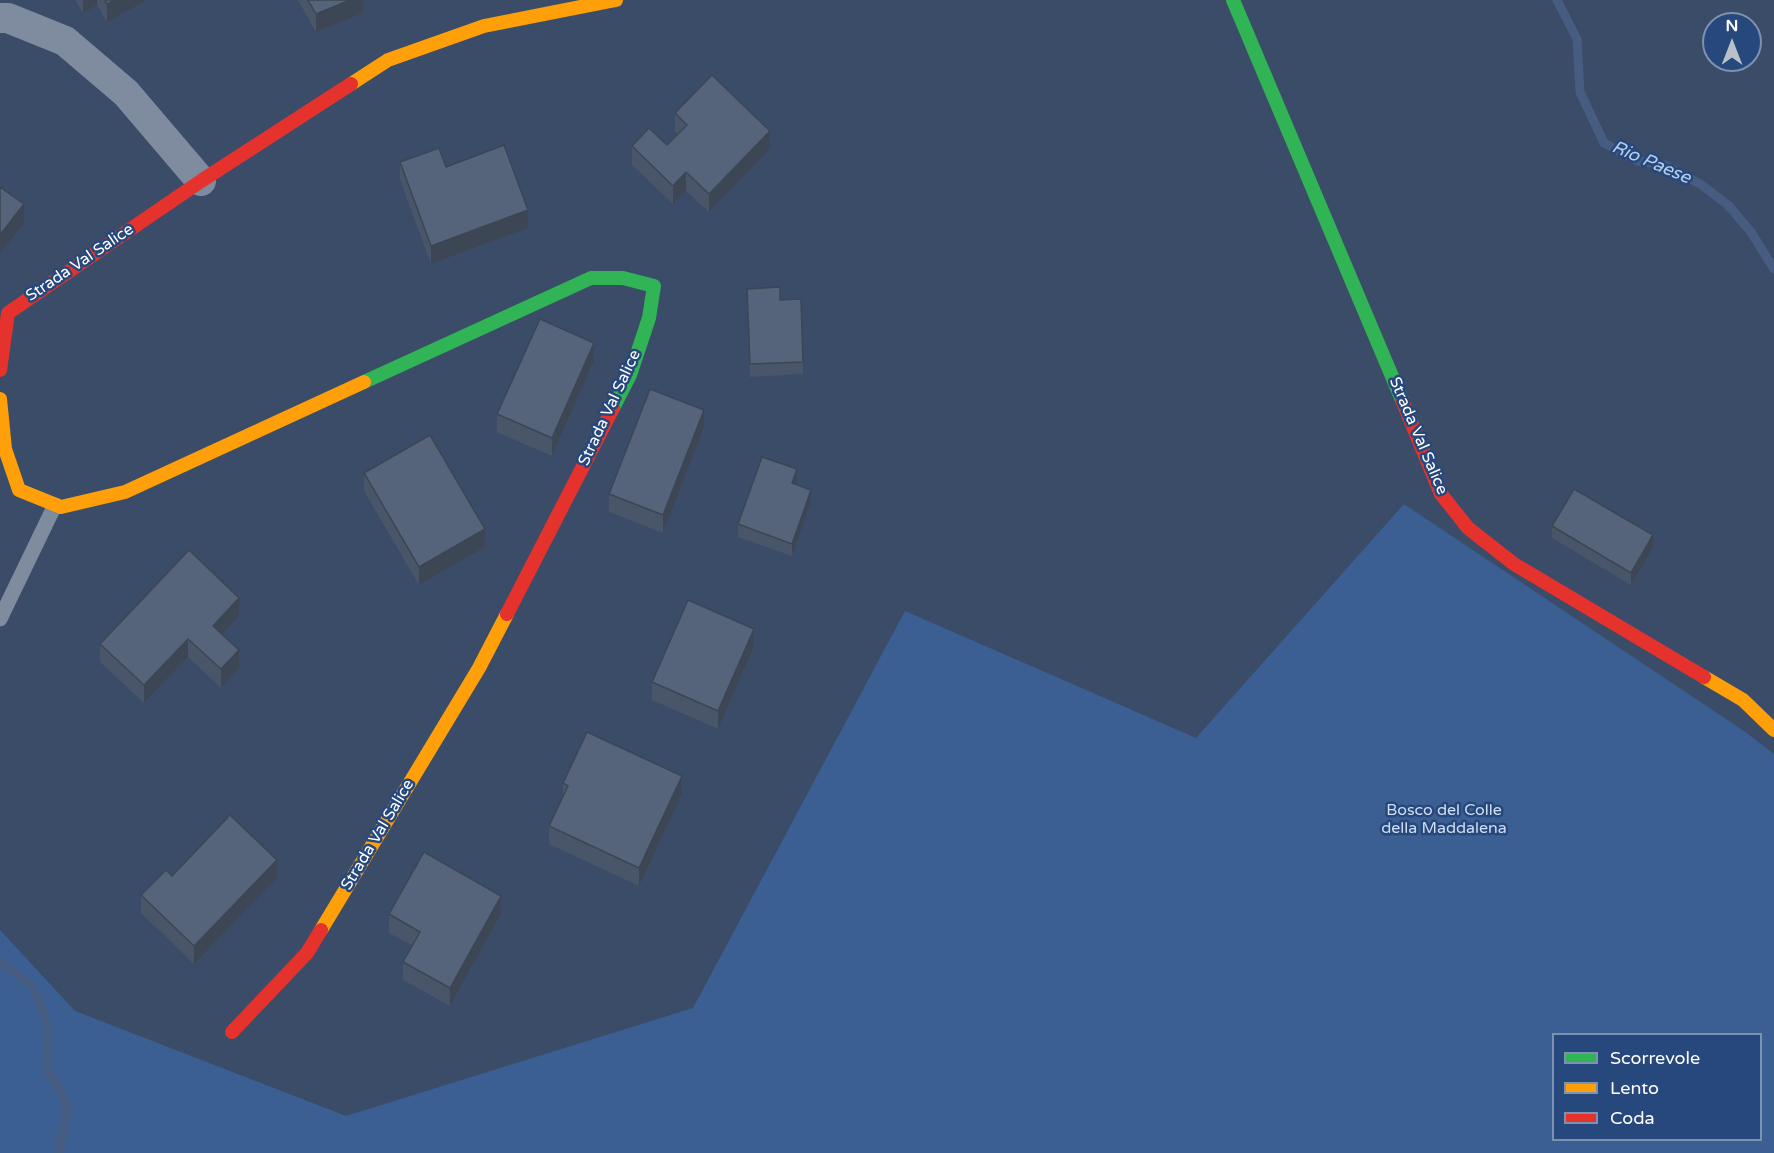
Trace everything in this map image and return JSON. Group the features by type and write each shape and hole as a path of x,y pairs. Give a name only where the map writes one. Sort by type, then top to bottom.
{"street":[{"name":"Strada Val Salice","path":"0,370 9,312 201,181 388,60 484,26 616,0"},
{"name":"Strada Val Salice","path":"1233,0 1441,495 1468,528 1514,564 1743,700 1774,730"},
{"path":"0,18 9,18 65,41 126,93 201,181"},
{"name":"Strada Val Salice","path":"0,399 4,449 19,490 62,507 125,492 591,278 623,278 654,286 649,318 630,375 479,668 306,953 232,1032"}],"lane":[{"path":"0,619 55,505"}],"green space":[{"name":"Bosco del Colle della Maddalena","path":"1404,504 1744,731 1774,754 1774,1153 0,1153 0,930 75,1011 346,1116 693,1008 905,611 1196,738"}],"building":[{"path":"308,0 350,0 316,14"},
{"path":"712,75 770,131 709,194 686,172 673,186 632,146 649,128 667,145 687,125 675,113"},
{"path":"504,145 528,210 431,246 400,162 439,148 446,167"},
{"path":"0,187 24,204 0,235"},
{"path":"780,287 780,300 801,299 803,362 750,364 747,289"},
{"path":"540,319 594,343 552,438 497,414"},
{"path":"650,389 704,410 663,515 609,494"},
{"path":"430,435 485,529 419,567 364,473"},
{"path":"762,457 797,469 792,483 811,490 792,544 738,524"},
{"path":"1574,489 1653,535 1631,573 1552,526"},
{"path":"189,550 239,598 213,626 239,650 221,669 188,639 144,685 100,644"},
{"path":"688,600 754,629 718,711 652,682"},
{"path":"587,732 682,776 639,868 549,826 568,786 563,783"},
{"path":"230,815 277,860 194,946 141,895 166,870 172,876"},
{"path":"424,852 501,896 450,988 403,962 420,932 389,914"}],"waterway":[{"name":"Rio Paese","path":"1557,0 1577,39 1580,92 1604,143 1638,161 1665,165 1702,185 1729,206 1751,232 1774,269"},
{"path":"0,962 32,986 42,1008 48,1032 47,1069 62,1093 67,1113 59,1153"}],"traffic: fast":[{"path":"1233,0 1402,400"},
{"path":"364,382 591,278 623,278 654,286 649,318 630,375 613,408"}],"traffic: slow":[{"path":"351,84 388,60 484,26 616,0"},
{"path":"0,399 5,449 19,490 61,507 125,492 364,382"},
{"path":"321,930 479,668 507,614"},
{"path":"1704,677 1743,700 1774,730"}],"traffic: jam":[{"path":"0,370 8,313 201,181 351,84"},
{"path":"1402,400 1441,494 1468,528 1514,564 1704,677"},
{"path":"507,614 613,408"},
{"path":"232,1032 307,953 321,930"}]}
